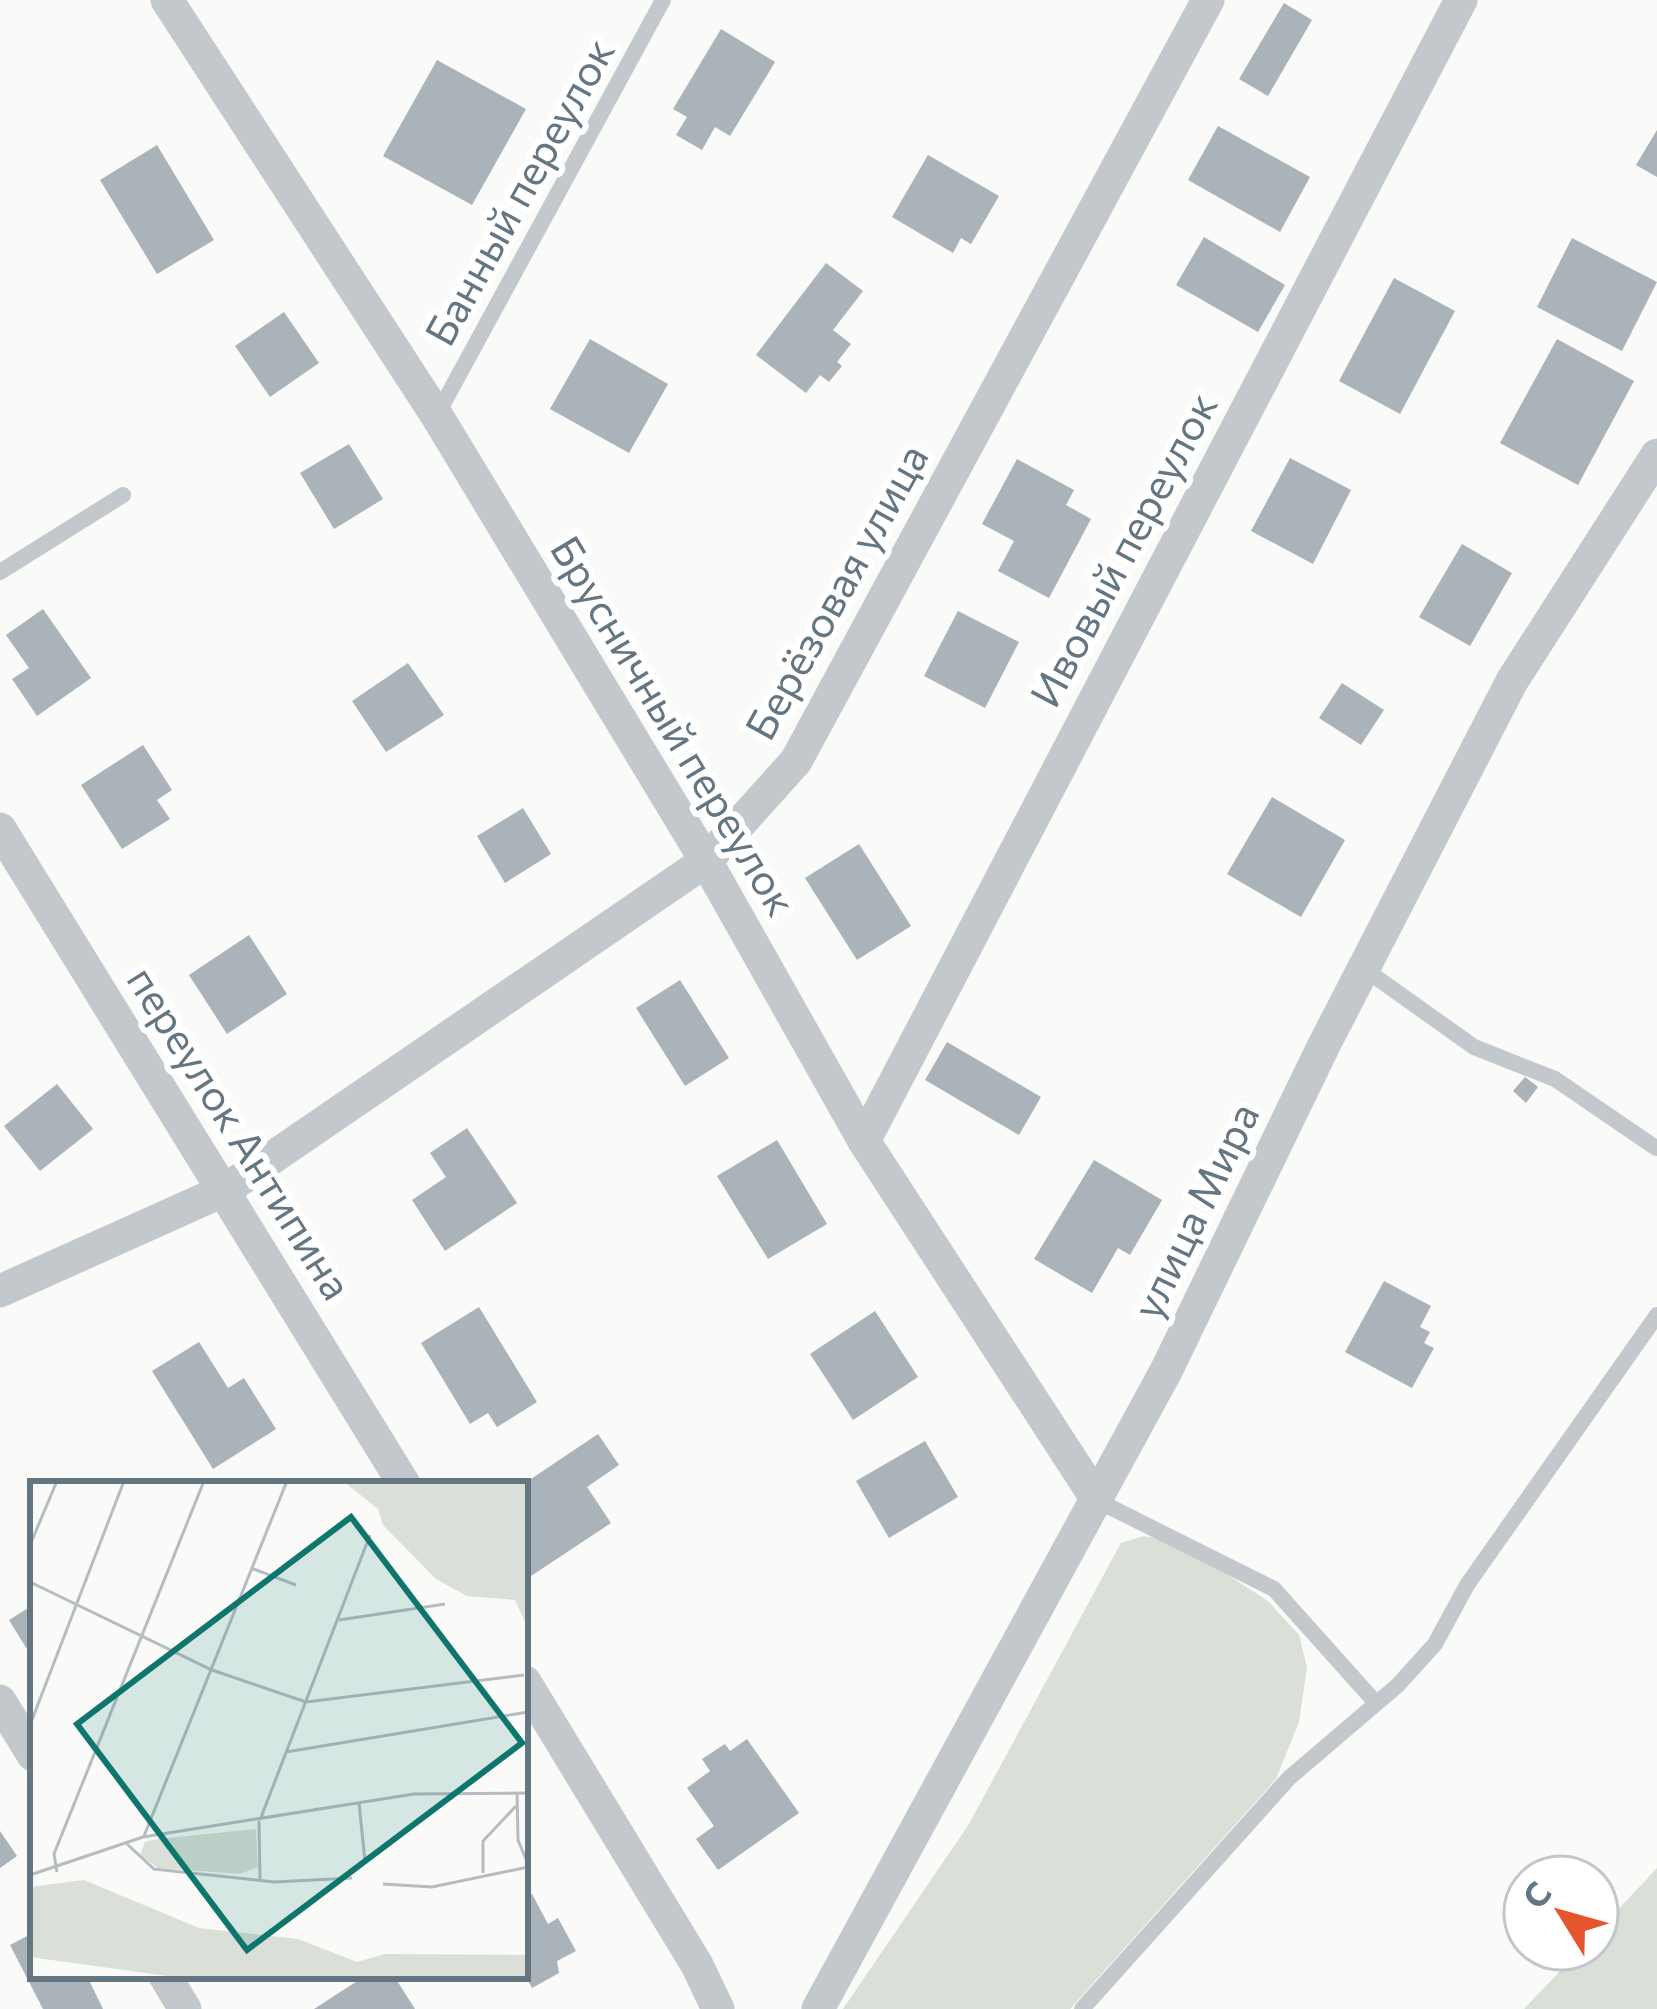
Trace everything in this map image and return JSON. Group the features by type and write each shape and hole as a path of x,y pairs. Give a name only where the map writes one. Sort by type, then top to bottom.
{"street":[{"name":"Брусничный переулок","path":"166,0 437,416 706,861 864,1141 1098,1501"},
{"name":"Берёзовая улица","path":"0,1291 225,1190 706,861 796,761 1208,0"},
{"name":"Ивовый переулок","path":"864,1141 1461,0"},
{"name":"улица Мира","path":"818,2009 1166,1371 1363,968 1511,680 1657,455"},
{"name":"переулок Антипина","path":"0,829 402,1481"},
{"path":"528,1687 697,1965 718,2009"},
{"path":"0,1701 30,1750"},
{"path":"167,1979 185,2009"}],"lane":[{"name":"Банный переулок","path":"437,416 663,0"},
{"path":"0,572 123,495"},
{"path":"1363,968 1474,1047 1555,1079 1655,1148"},
{"path":"1082,2009 1289,1778 1436,1644 1467,1585 1657,1316"},
{"path":"1098,1501 1274,1589 1376,1703"}],"shaded area":[{"path":"1144,1536 1177,1542 1268,1601 1299,1635 1307,1667 1299,1722 1276,1779 1070,2009 843,2009 969,1824 1121,1543"},
{"path":"1657,1868 1657,2009 1524,2009 1558,1973 1621,1973 1621,1906"}],"building":[{"path":"1284,3 1312,20 1268,96 1239,79"},
{"path":"721,29 775,62 730,136 715,127 702,150 676,135 687,117 673,109"},
{"path":"437,60 526,109 472,205 383,156"},
{"path":"1218,126 1310,177 1280,232 1188,180"},
{"path":"1657,130 1657,177 1636,165"},
{"path":"157,145 214,240 157,274 100,180"},
{"path":"928,155 999,196 971,244 961,238 953,253 892,217"},
{"path":"1204,237 1285,285 1258,332 1176,285"},
{"path":"1572,238 1657,282 1622,351 1537,307"},
{"path":"826,263 863,291 833,330 851,344 837,362 842,366 829,382 820,375 806,393 756,355"},
{"path":"1394,278 1455,311 1400,414 1339,381"},
{"path":"284,312 319,363 270,397 235,346"},
{"path":"590,339 668,384 629,453 550,409"},
{"path":"1557,339 1634,381 1578,485 1500,443"},
{"path":"349,444 383,499 334,529 300,473"},
{"path":"1290,458 1351,490 1313,564 1251,531"},
{"path":"1017,459 1074,490 1066,505 1091,519 1049,598 998,571 1014,541 982,524"},
{"path":"1462,544 1512,573 1470,646 1419,617"},
{"path":"43,609 91,678 37,716 12,679 29,668 6,635"},
{"path":"958,611 1019,642 985,708 924,676"},
{"path":"408,663 444,715 386,752 352,701"},
{"path":"1342,683 1384,710 1361,745 1319,718"},
{"path":"143,745 172,790 157,800 170,819 122,849 81,785"},
{"path":"1272,797 1345,840 1301,917 1227,874"},
{"path":"523,808 551,854 505,883 477,836"},
{"path":"859,844 911,926 857,960 805,878"},
{"path":"249,935 287,994 227,1034 189,975"},
{"path":"680,980 729,1058 685,1086 636,1008"},
{"path":"947,1042 1041,1097 1019,1135 925,1080"},
{"path":"1525,1077 1538,1087 1526,1103 1513,1091"},
{"path":"57,1084 93,1129 40,1171 4,1126"},
{"path":"467,1128 517,1203 445,1251 412,1200 446,1177 430,1153"},
{"path":"777,1140 827,1224 768,1259 717,1176"},
{"path":"1094,1160 1162,1200 1130,1255 1118,1248 1092,1293 1034,1259"},
{"path":"1384,1281 1431,1306 1420,1327 1430,1332 1424,1343 1434,1348 1412,1388 1345,1352"},
{"path":"479,1307 537,1402 497,1427 488,1413 470,1424 421,1343"},
{"path":"875,1311 918,1377 853,1420 810,1354"},
{"path":"199,1342 228,1388 244,1378 276,1429 213,1469 152,1371"},
{"path":"598,1434 619,1465 587,1487 611,1523 531,1576 528,1572 528,1481"},
{"path":"925,1441 958,1497 889,1538 856,1481"},
{"path":"30,1607 30,1654 9,1620"},
{"path":"747,1739 799,1813 718,1870 696,1839 714,1826 687,1788 710,1771 702,1759 725,1744 730,1751"},
{"path":"0,1831 17,1856 0,1868"},
{"path":"532,1894 548,1924 558,1918 576,1951 557,1961 559,1973 532,1988 527,1979 528,1896"},
{"path":"30,1935 30,1979 88,1979 103,2009 43,2009 10,1945"},
{"path":"360,1979 396,1979 415,2009 314,2009"}]}
